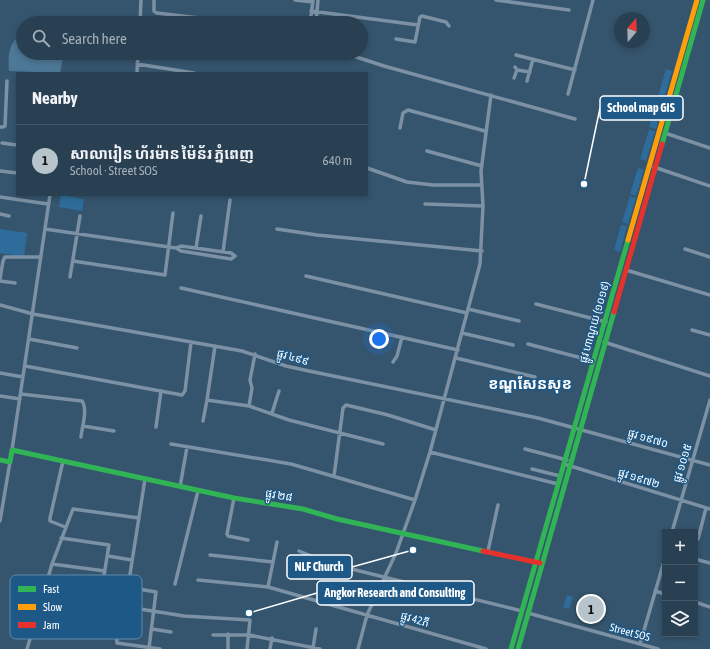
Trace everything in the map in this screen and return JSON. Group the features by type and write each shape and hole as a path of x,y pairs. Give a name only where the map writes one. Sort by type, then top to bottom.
{"main road":[{"name":"ផ្លូវ ហាណូយ (១០១៩)","path":"511,649 697,0"},
{"name":"ផ្លូវ ហាណូយ (១០១៩)","path":"518,649 703,0"},
{"name":"ផ្លូវ ២៨","path":"12,450 198,491 303,509 337,519 542,564"},
{"path":"0,460 10,462 12,450"}],"street":[{"path":"140,16 141,0"},
{"path":"154,0 154,12 182,16"},
{"path":"295,0 318,2 317,16"},
{"path":"496,0 569,10"},
{"path":"568,94 593,0"},
{"path":"311,16 312,1"},
{"path":"311,11 353,16"},
{"path":"396,39 415,42 420,17 422,16 446,22 449,26"},
{"path":"368,18 418,25"},
{"path":"516,55 575,70"},
{"path":"527,81 533,59"},
{"path":"137,60 137,72"},
{"path":"366,60 575,119"},
{"path":"137,64 188,72"},
{"path":"514,78 516,68 530,72"},
{"path":"0,127 5,126 7,81"},
{"path":"358,649 367,615 386,576 415,500 430,452 467,314 482,251 482,166 491,95"},
{"path":"400,128 403,113 408,110 486,131"},
{"path":"665,133 710,148"},
{"path":"2,143 16,145"},
{"path":"427,151 482,166"},
{"path":"649,167 656,167 710,186"},
{"path":"368,168 407,182 433,185 482,185"},
{"path":"0,170 16,173"},
{"path":"12,450 50,196"},
{"path":"0,197 48,204"},
{"path":"223,252 230,200"},
{"path":"425,204 483,206"},
{"path":"73,261 165,275 173,213"},
{"path":"0,214 9,216"},
{"path":"70,277 80,216"},
{"path":"196,248 201,216"},
{"path":"45,229 176,248 181,251 234,259 234,254 180,246 176,248"},
{"path":"276,229 324,236 482,251"},
{"path":"685,249 710,257"},
{"path":"15,283 0,280 5,257 41,257"},
{"path":"626,270 710,295"},
{"path":"306,276 467,314"},
{"path":"180,288 402,336 458,350"},
{"path":"536,304 611,323"},
{"name":"ផ្លូវ ៤៩៩","path":"0,305 33,314 255,354 286,366 444,400 502,410 581,428"},
{"path":"468,309 519,321"},
{"path":"692,330 710,335"},
{"path":"462,333 512,345"},
{"path":"393,362 397,356 402,336"},
{"path":"29,340 77,348"},
{"path":"599,341 710,376"},
{"path":"25,366 182,395 185,391 191,342"},
{"path":"528,344 593,361"},
{"path":"203,421 215,346"},
{"path":"249,406 252,388 250,380 255,354"},
{"path":"456,358 535,377"},
{"path":"0,373 23,377"},
{"path":"156,427 161,391"},
{"path":"272,413 279,391"},
{"path":"21,394 82,401 84,405 81,437"},
{"path":"0,396 20,399"},
{"path":"207,400 249,406 289,420 383,444"},
{"name":"ផ្លូវ ១០១៥","path":"673,529 710,400"},
{"path":"334,476 343,408 346,405 388,415 436,430"},
{"path":"705,418 710,420"},
{"path":"82,426 114,430"},
{"name":"ផ្លូវ ១៩៧០","path":"581,428 710,465"},
{"path":"171,444 291,464 415,500"},
{"path":"180,487 187,447"},
{"name":"ផ្លូវ ១៩៧២","path":"525,449 708,509"},
{"path":"430,452 558,484"},
{"path":"63,461 50,521 65,527"},
{"path":"0,521 10,462"},
{"path":"532,469 560,476"},
{"path":"130,575 145,479"},
{"path":"175,584 198,491"},
{"path":"234,498 227,534 228,536 248,540"},
{"path":"488,551 498,505"},
{"path":"48,575 73,509 76,508 139,518"},
{"path":"698,540 708,509"},
{"path":"61,538 109,545 104,575"},
{"path":"268,587 277,542"},
{"path":"300,551 325,562 522,611"},
{"path":"210,555 273,562"},
{"path":"108,556 132,560"},
{"path":"698,560 710,563"},
{"path":"52,564 105,571"},
{"path":"640,644 663,565"},
{"name":"ផ្លូវ 42ភី","path":"198,580 268,587 486,649"},
{"path":"142,590 156,592 149,648"},
{"path":"656,591 662,593"},
{"path":"698,603 710,607"},
{"path":"142,609 184,616 250,620 247,649"},
{"name":"Street SOS","path":"528,613 658,649"},
{"path":"152,629 171,632"},
{"path":"313,648 316,629"},
{"path":"228,634 228,649"},
{"path":"213,635 249,635 272,638 320,649"},
{"path":"270,649 272,638"},
{"path":"27,649 30,639"},
{"path":"117,639 117,643 160,649"}],"shaded area":[{"path":"16,39 16,60 63,60 60,72 9,71 9,55"},
{"path":"666,69 672,71 663,102 657,100"},
{"path":"654,111 660,113 656,129 649,127"},
{"path":"649,130 655,131 646,161 640,159"},
{"path":"638,168 644,170 636,196 630,194"},
{"path":"61,196 84,199 82,211 59,207"},
{"path":"630,196 636,198 628,224 622,222"},
{"path":"621,225 627,226 620,252 614,250"},
{"path":"0,229 27,233 24,257 0,253"},
{"path":"567,595 573,597 569,609 563,607"}],"traffic: fast":[{"path":"662,144 703,0"},
{"path":"511,649 628,240"},
{"path":"518,649 614,312"},
{"path":"0,460 10,462 12,450 234,498 303,509 337,519 483,551"}],"traffic: slow":[{"path":"628,240 697,0"}],"traffic: jam":[{"path":"614,312 662,144"},
{"path":"483,551 540,563"}],"place":[{"name":"School map GIS","path":"584,184"},
{"name":"NLF Church","path":"413,550"},
{"name":"សាលារៀន ហ័រម៉ាន ម៉ៃន័រ ភ្នំពេញ","path":"591,609"},
{"name":"Angkor Research and Consulting","path":"249,613"}],"district":[{"name":"ខណ្ឌសែនសុខ","path":"530,383"}]}
